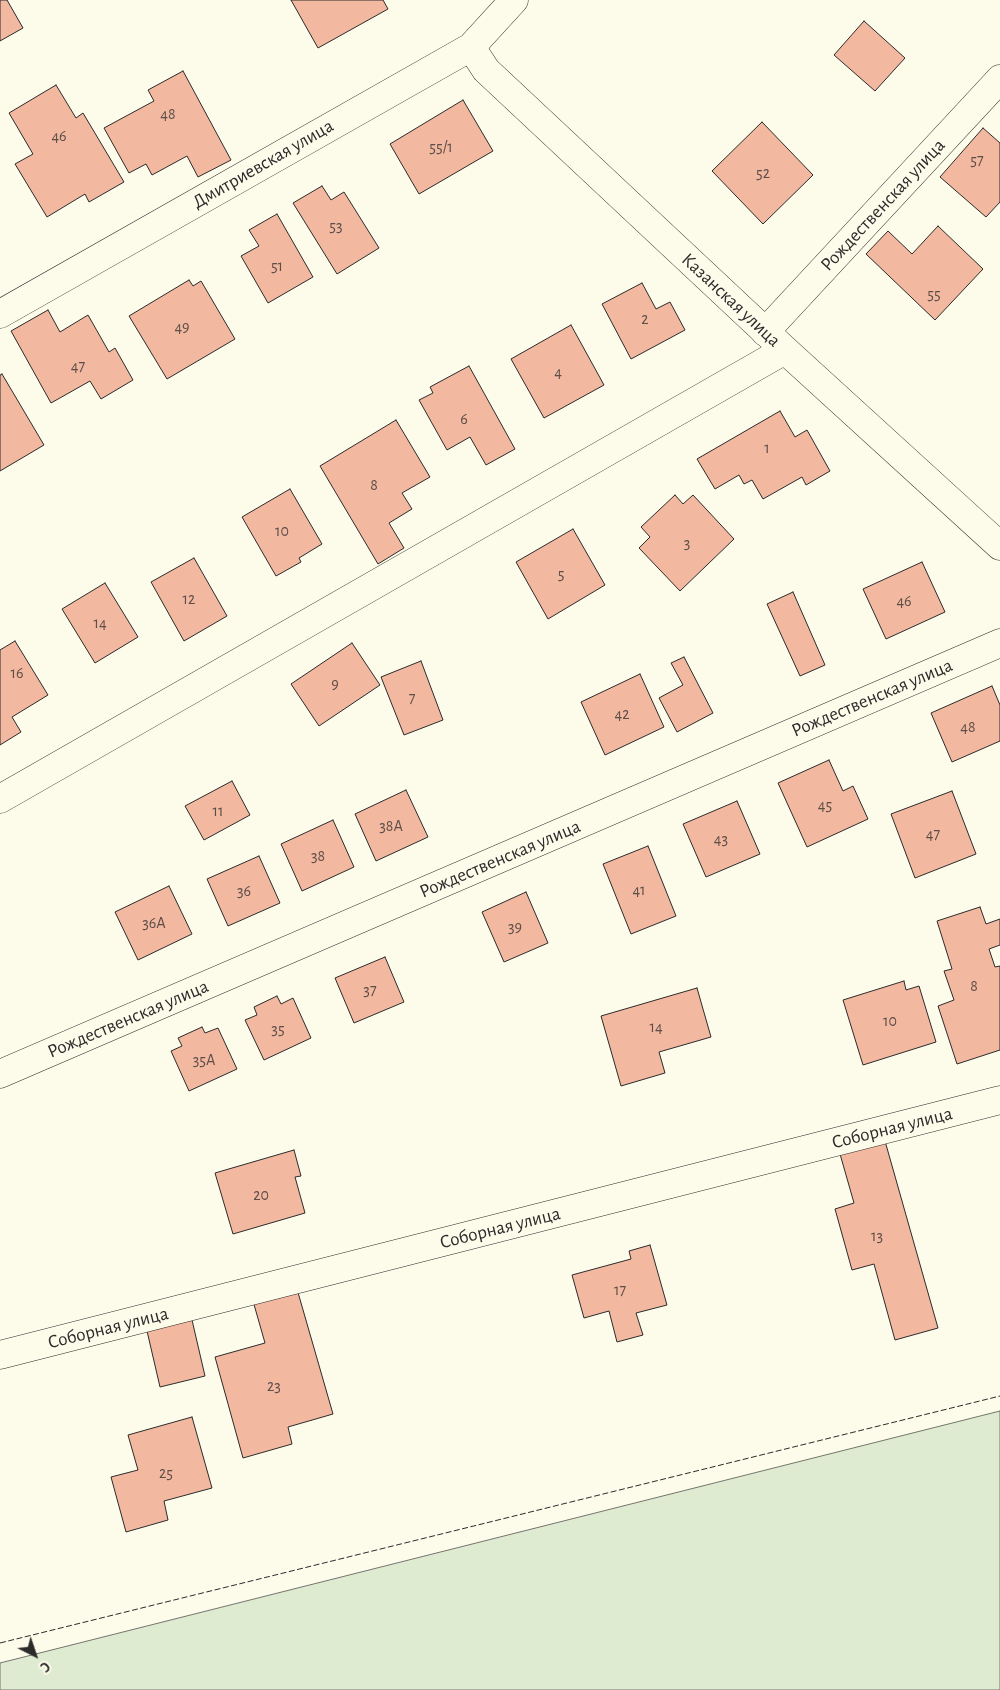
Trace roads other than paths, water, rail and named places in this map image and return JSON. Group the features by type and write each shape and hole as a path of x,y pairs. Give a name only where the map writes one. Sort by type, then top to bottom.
{"street":[{"name":"Дмитриевская улица","path":"0,314 470,47 514,0"},
{"name":"Казанская улица","path":"470,47 486,70 775,341 1000,546"},
{"name":"Рождественская улица","path":"0,799 775,341 1000,79"},
{"name":"Рождественская улица","path":"0,1074 1000,643"},
{"name":"Соборная улица","path":"0,1355 1000,1100"}]}
